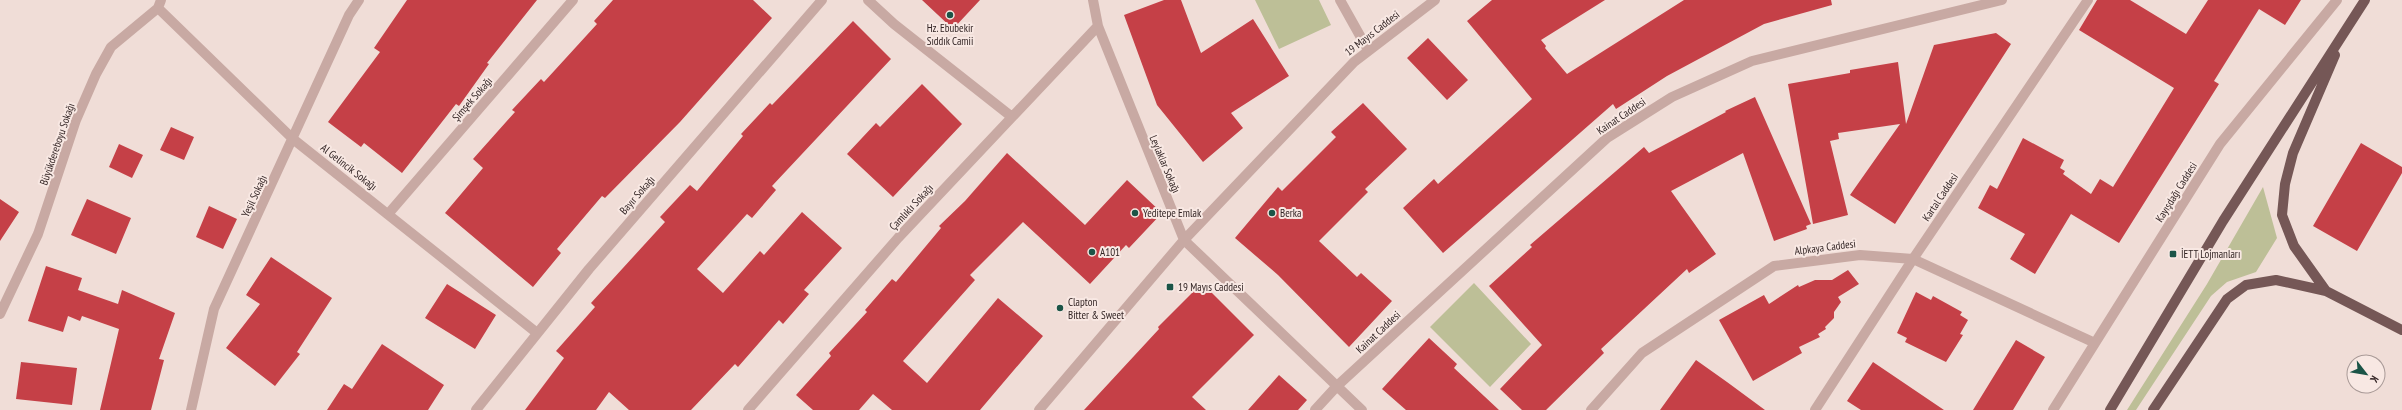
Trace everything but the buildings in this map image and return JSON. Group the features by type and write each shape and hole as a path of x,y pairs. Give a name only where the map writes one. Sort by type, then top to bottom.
{"main road":[{"path":"2110,410 2223,221 2346,27 2365,0"},
{"path":"2326,291 2294,246 2282,215 2285,184 2293,152 2346,27"},
{"path":"2152,410 2227,298 2246,285 2276,280 2326,291 2402,330"}],"street":[{"name":"Yeşil Sokağı","path":"191,410 214,309 294,139 349,15 359,0"},
{"name":"Şimşek Sokağı","path":"389,213 573,0"},
{"name":"Bayır Sokağı","path":"476,410 589,269 822,0"},
{"path":"868,0 905,34 1012,117"},
{"name":"Leylaklar Sokağı","path":"1093,0 1098,26 1184,240 1362,410"},
{"path":"1340,0 1368,50"},
{"name":"19 Mayıs Caddesi","path":"1039,410 1184,240 1368,50 1435,0"},
{"name":"Kainat Caddesi","path":"1315,410 1337,386 1607,138 1672,97 1752,61 2002,0"},
{"name":"Kartal Caddesi","path":"1815,410 1913,259 2088,0"},
{"name":"Kayışdağı Caddesi","path":"2053,410 2220,144 2337,0"},
{"name":"Al Gelincik Sokağı","path":"160,4 294,139 389,213 537,333"},
{"name":"Büyükdereboyu Sokağı","path":"0,314 38,234 76,120 96,74 112,47 160,4"},
{"name":"Çamlıklı Sokağı","path":"748,410 898,238 1098,26"},
{"name":"Alpkaya Caddesi","path":"1590,410 1642,353 1774,266 1860,255 1913,259 2095,344"}],"green space":[{"path":"1255,0 1319,0 1331,25 1279,49"},
{"path":"2263,187 2277,238 2256,272 2227,282 2211,296 2136,410 2127,410 2207,284"},
{"path":"1474,283 1531,344 1490,387 1430,327"}],"place":[{"name":"Hz. Ebubekir Sıddık Camii","path":"950,15"},
{"name":"Yeditepe Emlak","path":"1135,213"},
{"name":"Berka","path":"1272,213"},
{"name":"A101","path":"1092,252"},
{"name":"İETT Lojmanları","path":"2173,254"},
{"name":"19 Mayıs Caddesi","path":"1170,287"},
{"name":"Clapton Bitter & Sweet","path":"1060,308"}]}
